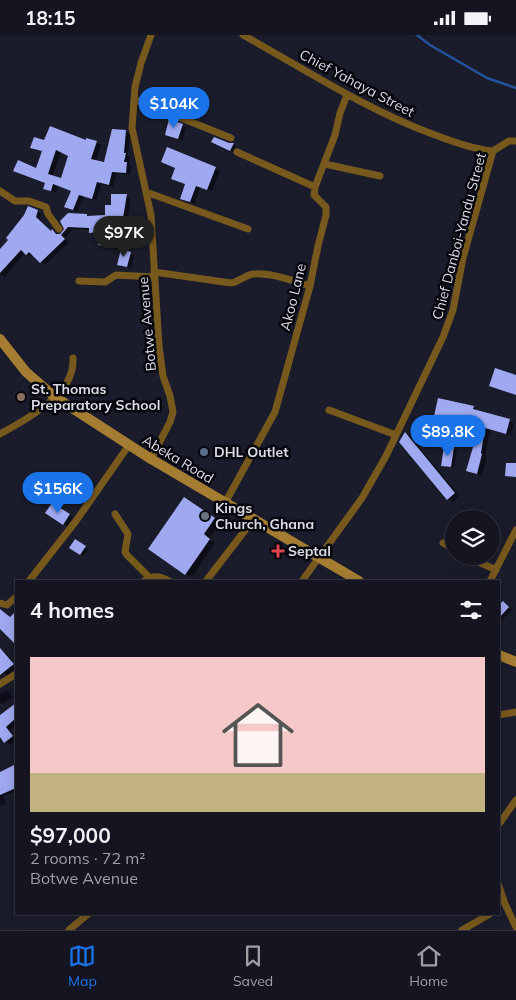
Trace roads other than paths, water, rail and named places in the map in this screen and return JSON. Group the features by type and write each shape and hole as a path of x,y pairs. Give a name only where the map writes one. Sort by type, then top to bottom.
{"street":[{"name":"Botwe Avenue","path":"151,35 141,63 134,99 132,128 151,215 159,346 173,412 170,422 151,459"},
{"name":"Chief Yahaya Street","path":"243,35 348,95 417,128 470,147 493,151"},
{"path":"237,153 315,187 325,164 340,113 348,95"},
{"path":"134,99 231,138"},
{"name":"Chief Danboi-Yandu Street","path":"303,580 362,497 396,435 449,321 463,258 493,151 509,141 516,141"},
{"path":"325,164 380,176"},
{"name":"Akoo Lane","path":"225,503 275,412 310,286 316,252 327,211 324,203 319,201 314,195 315,187"},
{"path":"0,191 15,201 29,201 46,207 48,214 59,229"},
{"path":"146,192 248,229"},
{"path":"80,281 105,282 116,275 154,274 231,283 253,274 280,277 310,286"},
{"name":"Abeka Road","path":"0,339 26,372 55,397 151,459 357,580"},
{"path":"0,434 21,423 55,397 72,374 73,358"},
{"path":"329,410 396,435"},
{"path":"30,580 76,521 129,445"},
{"path":"115,514 128,534 125,552 146,579 158,577 166,580"},
{"path":"207,580 253,520"},
{"path":"491,580 516,530"},
{"path":"485,565 496,570"},
{"path":"0,603 7,605 15,598"},
{"path":"500,655 516,662"},
{"path":"0,684 15,675"},
{"path":"500,715 516,712"},
{"path":"500,823 516,799"},
{"path":"500,893 502,906 516,927"},
{"path":"71,929 87,915"},
{"path":"462,930 488,915"}],"waterway":[{"path":"417,35 430,45 487,78 516,88"}],"place":[{"name":"St. Thomas Preparatory School","path":"21,397"},
{"name":"DHL Outlet","path":"204,452"},
{"name":"Kings Church, Ghana","path":"205,516"},
{"name":"Septal","path":"278,551"}]}
